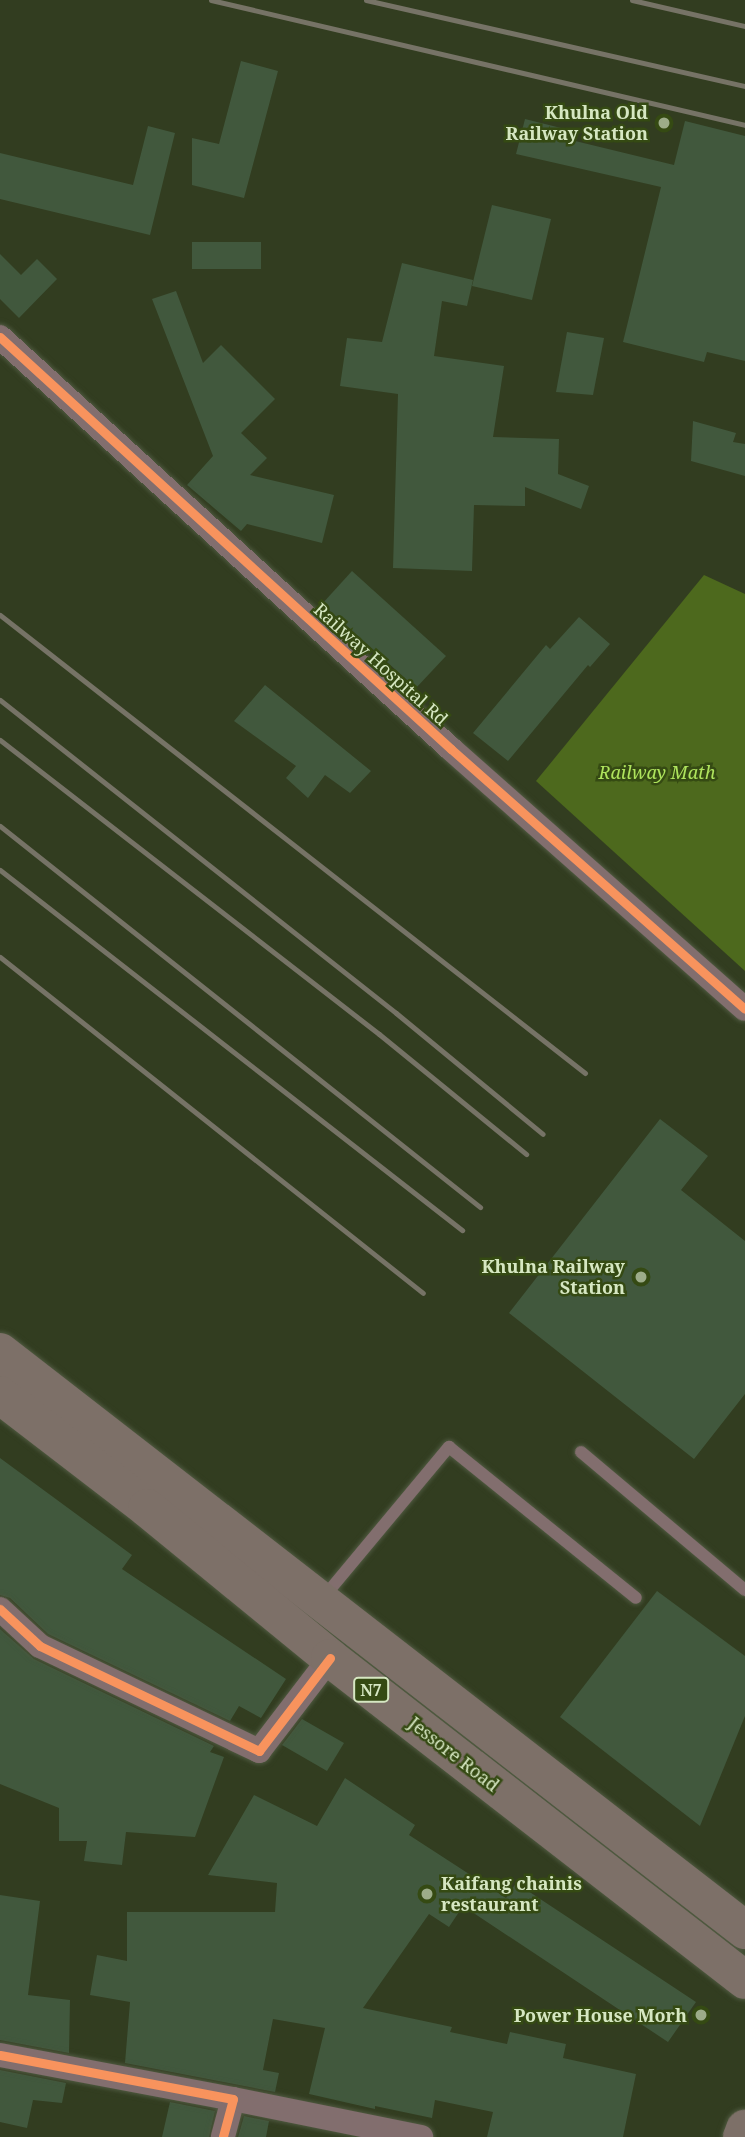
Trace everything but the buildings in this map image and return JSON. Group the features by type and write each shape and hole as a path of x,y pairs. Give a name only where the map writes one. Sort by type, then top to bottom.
{"highway":[{"name":"N7","path":"0,1352 745,1930"},
{"name":"Jessore Road","path":"0,1395 146,1508 330,1658 745,1980"},
{"path":"742,2137 745,2129"}],"street":[{"name":"Railway Hospital Rd","path":"0,337 451,749 745,1009"},
{"path":"0,1609 40,1646 259,1751 330,1658"},
{"path":"0,2055 421,2137"},
{"path":"223,2137 233,2099"}],"lane":[{"path":"321,1601 449,1447 636,1598"},
{"path":"581,1452 745,1590"}],"green space":[{"name":"Railway Math","path":"704,575 745,594 745,971 536,781"}],"railway":[{"path":"211,0 745,125"},
{"path":"366,0 745,86"},
{"path":"632,0 745,26"},
{"path":"0,615 585,1073"},
{"path":"0,700 396,1013 543,1134"},
{"path":"0,740 379,1034 526,1154"},
{"path":"0,826 480,1207"},
{"path":"0,870 462,1230"},
{"path":"0,957 423,1293"}],"cycle path":[{"path":"0,337 451,749 745,1009"},
{"path":"0,1609 40,1646 259,1751 330,1658"},
{"path":"0,2055 233,2099 223,2137"}],"place":[{"name":"Khulna Old Railway Station","path":"664,123"},
{"name":"Khulna Railway Station","path":"641,1277"},
{"name":"Kaifang chainis restaurant","path":"427,1894"},
{"name":"Power House Morh","path":"701,2015"}]}
